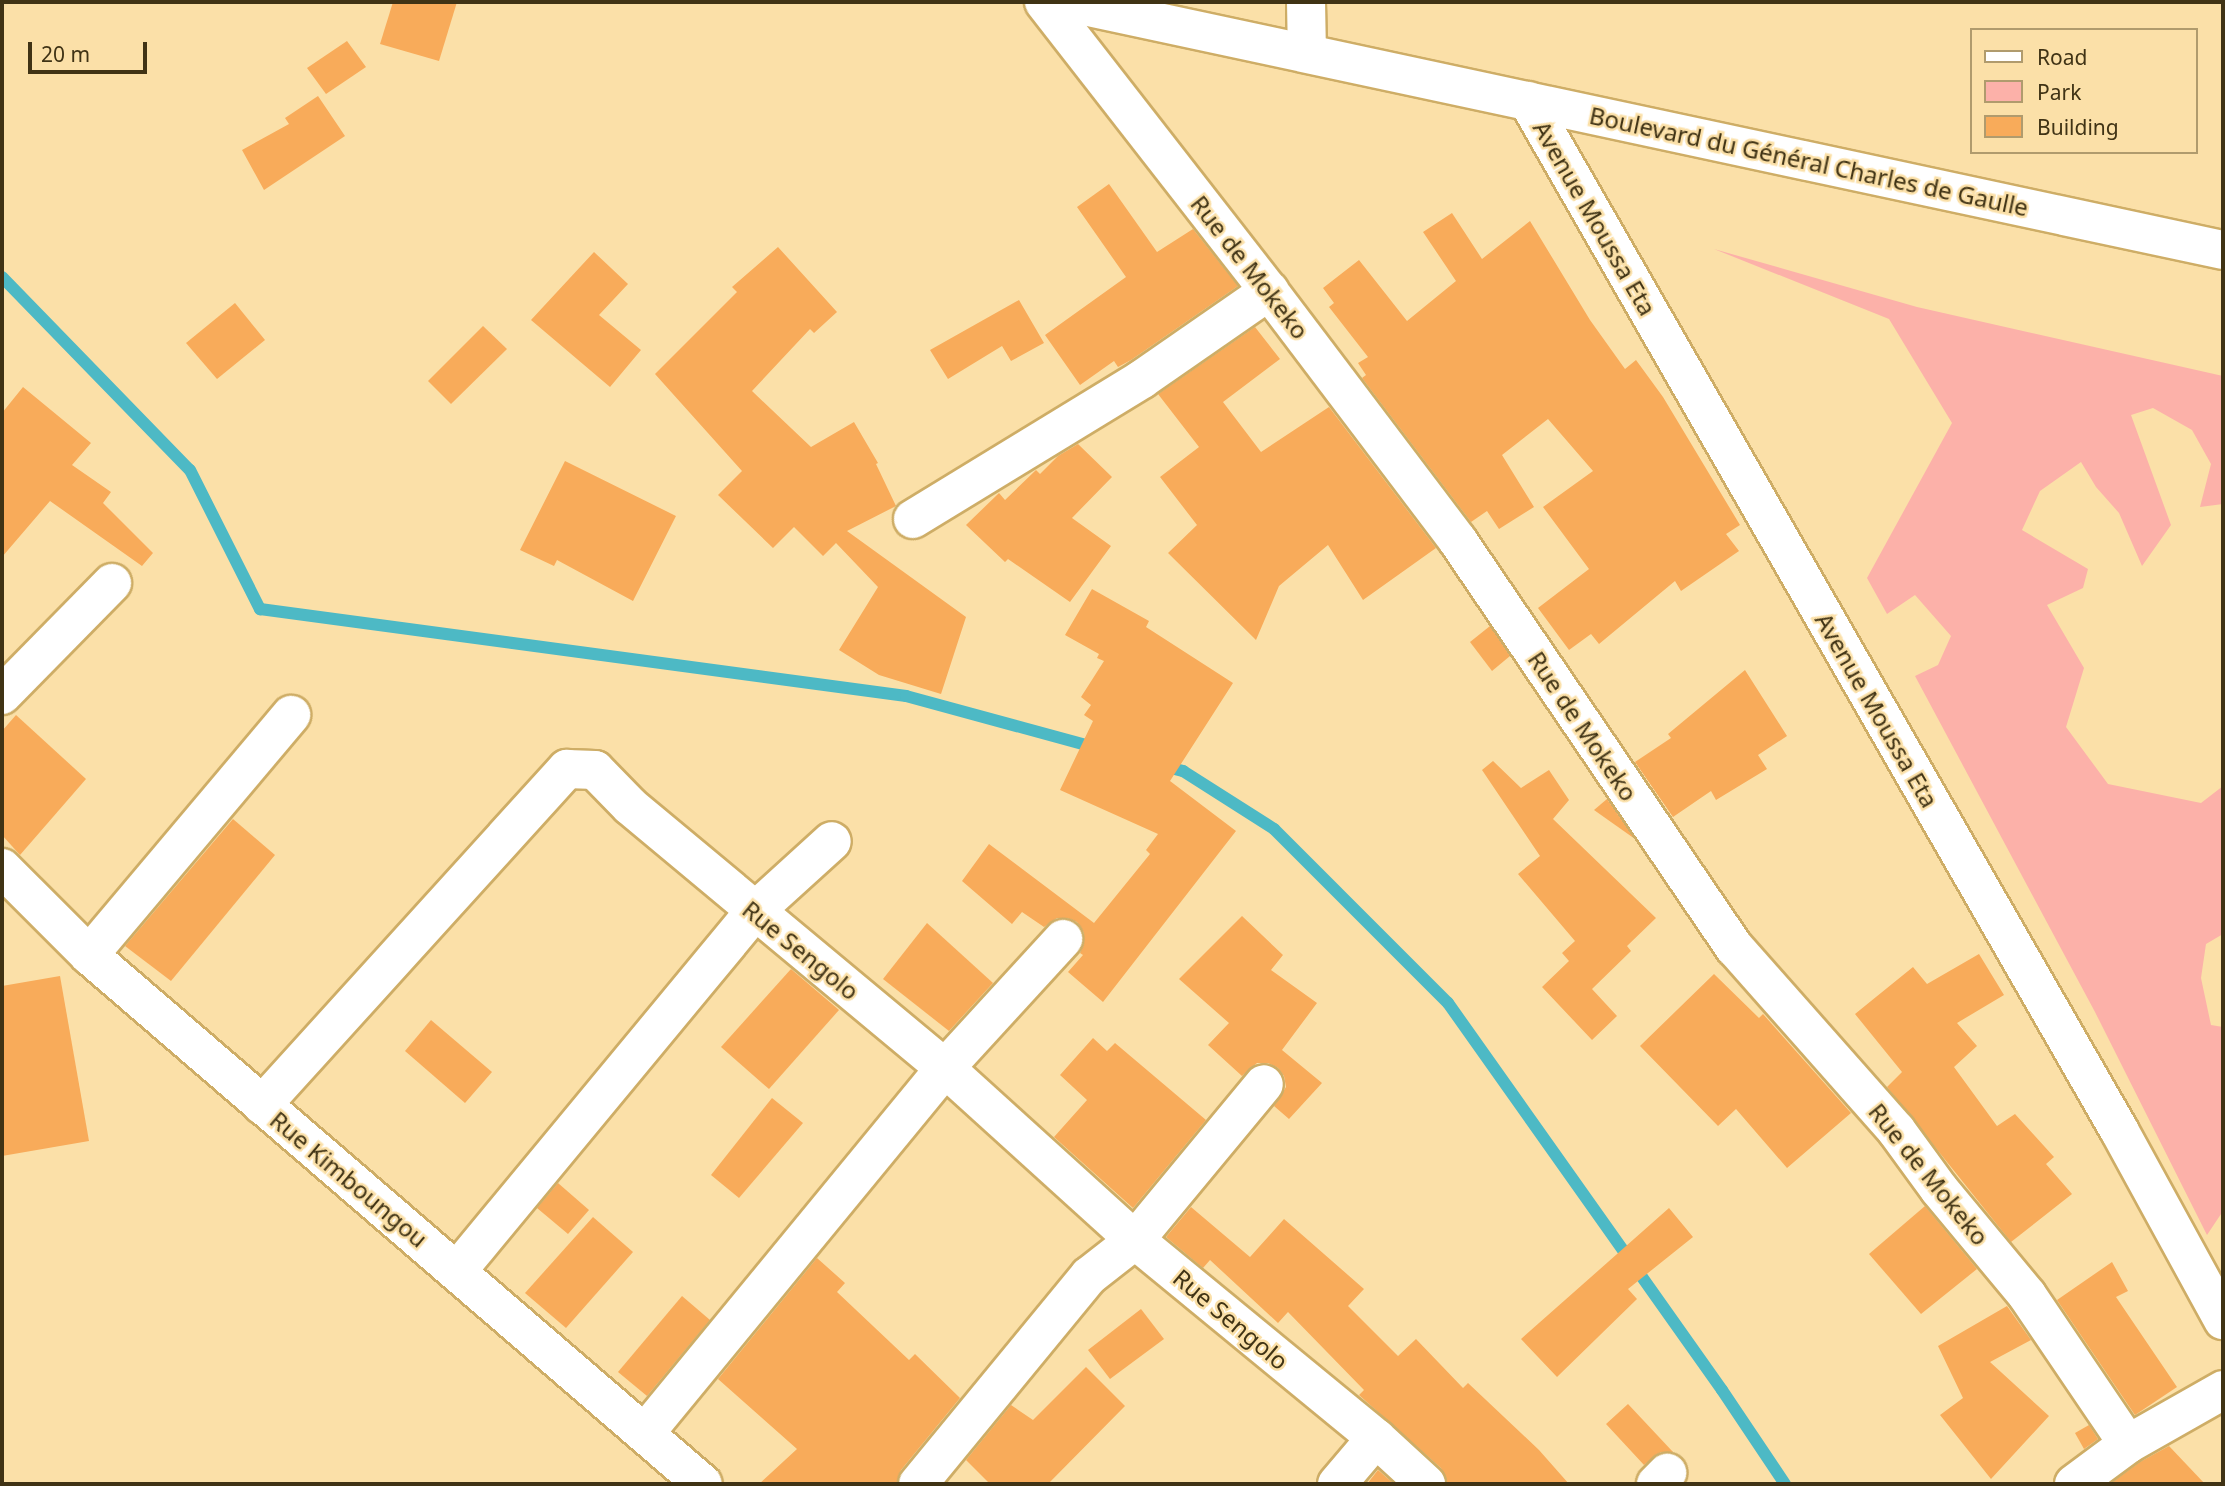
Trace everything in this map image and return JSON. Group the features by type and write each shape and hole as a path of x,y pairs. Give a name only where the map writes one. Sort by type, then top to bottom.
{"street":[{"name":"Rue de Mokeko","path":"1044,2 1269,291 1458,541 1735,948 1896,1129 1939,1189 2027,1295 2128,1444"},
{"name":"Boulevard du Général Charles de Gaulle","path":"1065,2 2223,250"},
{"path":"1306,2 1307,53"},
{"name":"Avenue Moussa Eta","path":"1528,101 2119,1129 2223,1320"},
{"path":"913,519 1142,380 1269,291"},
{"path":"2,695 112,583"},
{"path":"89,955 290,715"},
{"name":"Rue Sengolo","path":"262,1105 567,769 595,770 630,806 754,912 945,1068 1135,1240 1376,1438 1426,1484"},
{"path":"457,1271 754,912 832,841"},
{"name":"Rue Kimboungou","path":"2,868 89,955 703,1484"},
{"path":"645,1433 945,1068 1063,939"},
{"path":"918,1484 1089,1276 1135,1240 1264,1084"},
{"path":"2074,1484 2128,1444 2223,1390"},
{"path":"1337,1484 1376,1438"}],"green space":[{"path":"1714,249 1917,307 2223,376 2223,504 2200,507 2211,464 2192,430 2153,408 2131,415 2171,525 2142,566 2119,513 2096,487 2081,462 2040,491 2022,530 2088,569 2083,588 2047,605 2084,668 2066,727 2108,784 2201,803 2223,786 2223,934 2206,944 2201,978 2211,1025 2223,1027 2223,1211 2207,1235 2095,1012 1915,676 1938,665 1951,636 1915,595 1887,614 1867,578 1952,423 1889,319"}],"building":[{"path":"393,2 457,2 439,61 380,44"},
{"path":"347,41 366,67 326,94 307,68"},
{"path":"318,96 345,136 264,190 242,150 289,124 285,118"},
{"path":"1109,184 1157,252 1193,229 1238,286 1131,360 1118,367 1114,361 1080,385 1045,335 1126,277 1077,207"},
{"path":"1452,213 1482,259 1530,221 1590,320 1625,369 1636,360 1663,397 1740,525 1726,534 1739,551 1681,591 1675,581 1599,644 1591,634 1569,650 1538,608 1589,569 1543,507 1593,471 1548,419 1502,455 1534,507 1499,529 1487,511 1471,522 1362,378 1366,375 1358,363 1368,357 1329,307 1334,303 1323,288 1359,260 1407,321 1456,281 1423,232"},
{"path":"778,247 837,312 814,333 810,329 752,391 811,447 854,422 878,463 876,464 896,506 847,531 966,617 941,694 879,675 839,650 878,587 836,543 823,556 794,527 773,548 718,495 742,471 655,374 737,292 732,287"},
{"path":"594,252 628,284 599,315 641,350 610,387 531,320"},
{"path":"1019,300 1044,343 1011,361 1002,346 948,379 930,350"},
{"path":"235,303 265,340 217,379 186,343"},
{"path":"483,326 507,349 451,404 428,381"},
{"path":"1255,327 1280,359 1223,402 1261,452 1329,407 1436,548 1363,600 1328,545 1279,586 1256,640 1168,553 1197,525 1160,477 1199,447 1158,394"},
{"path":"23,387 91,443 72,465 111,492 103,503 153,553 142,566 50,501 2,557 2,413"},
{"path":"1078,444 1112,477 1072,518 1111,546 1070,602 1008,559 1005,562 966,525 999,493 1005,500 1036,470 1040,474 1058,456"},
{"path":"565,461 676,516 633,601 557,560 554,566 520,550"},
{"path":"1092,589 1149,621 1146,627 1233,683 1170,781 1236,831 1103,1002 1068,972 1083,955 1080,953 1084,933 1077,922 1057,918 1044,927 1022,912 1012,924 962,881 989,844 1094,923 1150,854 1146,850 1158,834 1060,790 1093,721 1084,715 1091,705 1081,697 1104,661 1097,658 1099,654 1065,635"},
{"path":"1490,626 1510,656 1492,671 1470,642"},
{"path":"1745,670 1787,736 1758,755 1767,769 1716,800 1711,791 1673,817 1635,762 1671,738 1668,734"},
{"path":"16,715 86,779 20,855 2,835 2,731"},
{"path":"1493,761 1521,788 1549,770 1569,800 1553,819 1656,918 1627,946 1631,951 1592,989 1617,1016 1592,1040 1542,987 1569,961 1562,953 1575,941 1518,874 1540,856 1482,770"},
{"path":"1607,799 1635,839 1594,810"},
{"path":"233,819 275,855 171,981 125,946"},
{"path":"1242,916 1283,955 1271,970 1317,1003 1282,1050 1322,1083 1289,1119 1274,1106 1286,1087 1284,1076 1278,1068 1268,1063 1257,1063 1242,1076 1208,1045 1229,1023 1179,979"},
{"path":"927,923 993,983 949,1031 883,979"},
{"path":"1979,954 2004,995 1957,1023 1977,1046 1954,1067 1997,1126 2015,1114 2054,1157 2046,1164 2072,1194 2011,1242 1887,1087 1902,1072 1855,1014 1913,967 1927,984"},
{"path":"791,969 839,1010 769,1089 721,1047"},
{"path":"1714,974 1759,1018 1763,1014 1851,1113 1787,1168 1736,1109 1718,1126 1640,1046"},
{"path":"60,976 89,1141 2,1156 2,986"},
{"path":"431,1020 492,1072 465,1103 405,1051"},
{"path":"1093,1038 1107,1051 1115,1043 1206,1120 1133,1208 1054,1137 1087,1100 1060,1075"},
{"path":"772,1098 803,1123 739,1198 711,1175"},
{"path":"558,1183 589,1210 568,1234 537,1208"},
{"path":"1925,1206 1977,1269 1921,1314 1869,1254"},
{"path":"1191,1207 1250,1257 1284,1219 1364,1289 1348,1306 1398,1356 1416,1339 1463,1388 1468,1383 1539,1450 1569,1484 1447,1484 1441,1468 1359,1395 1364,1390 1288,1312 1278,1323 1210,1260 1203,1268 1166,1237"},
{"path":"1669,1208 1693,1237 1628,1289 1637,1299 1557,1377 1521,1339"},
{"path":"593,1217 633,1252 566,1328 525,1293"},
{"path":"817,1258 845,1283 837,1292 909,1360 915,1354 960,1398 901,1470 897,1484 759,1484 797,1449 718,1379"},
{"path":"2112,1262 2128,1291 2116,1297 2177,1387 2135,1415 2057,1300"},
{"path":"682,1296 710,1320 647,1396 618,1372"},
{"path":"2007,1306 2031,1340 1990,1362 2049,1416 1991,1479 1940,1415 1963,1398 1938,1346"},
{"path":"1141,1309 1164,1339 1110,1379 1088,1350"},
{"path":"1086,1367 1125,1406 1048,1484 990,1484 966,1460 1011,1405 1033,1420"},
{"path":"1628,1404 1673,1452 1661,1452 1644,1465 1606,1424"},
{"path":"2089,1425 2098,1439 2084,1449 2075,1433"},
{"path":"2169,1446 2205,1484 2110,1484 2140,1462"},
{"path":"1378,1470 1394,1484 1367,1484"}],"waterway":[{"path":"2,277 190,470 260,609 906,696 1098,748"},
{"path":"1163,766 1183,771 1274,829 1448,1003 1722,1390 1785,1484"}]}
